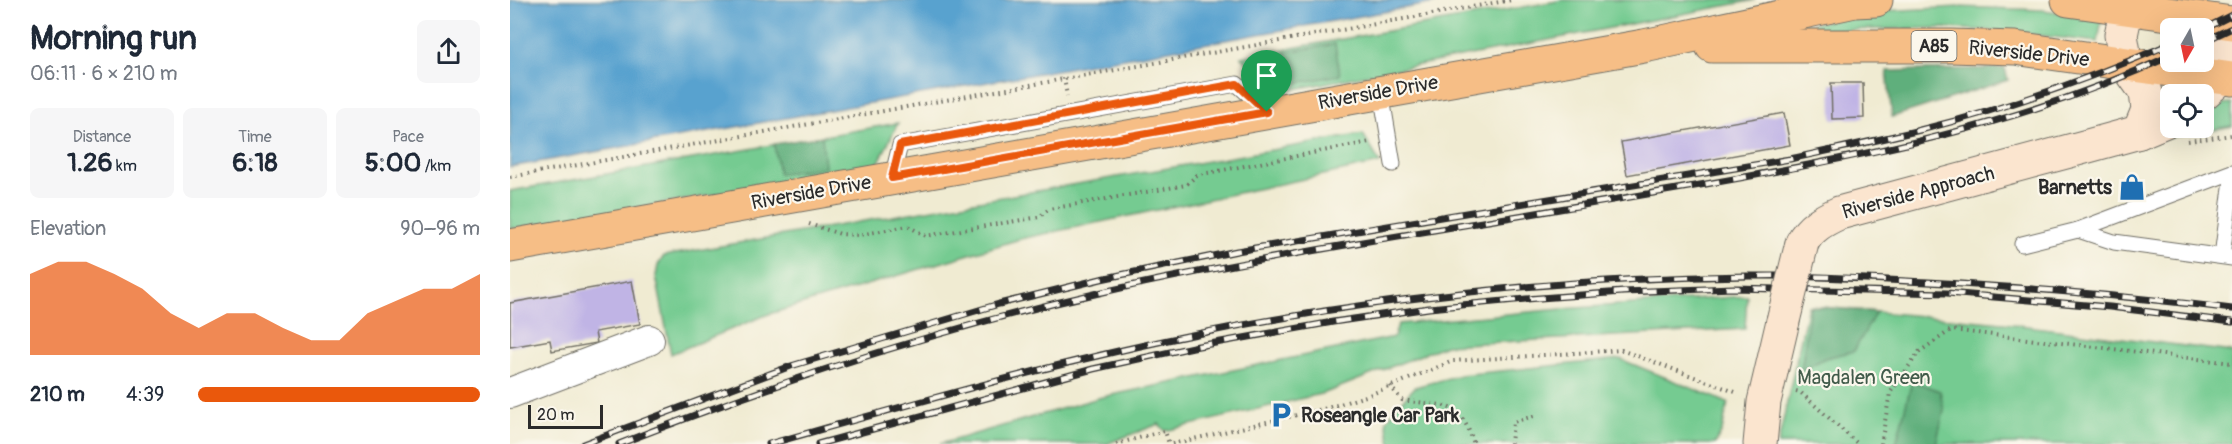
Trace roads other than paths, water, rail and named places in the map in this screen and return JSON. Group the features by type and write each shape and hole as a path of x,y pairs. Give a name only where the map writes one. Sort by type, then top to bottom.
{"main road":[{"name":"Riverside Drive","path":"510,246 1644,46 1875,0"},
{"path":"2068,0 2232,23"},
{"name":"Riverside Drive","path":"1644,46 2015,48 2126,64 2219,84"}],"street":[{"path":"2127,7 2121,35 2126,64 2146,92 2148,110 2139,132"},
{"path":"2219,84 2226,67 2232,23"},
{"name":"Riverside Approach","path":"1760,444 1766,395 1802,243 1823,220 1839,213 2139,132 2160,123"},
{"path":"510,393 649,340"}],"lane":[{"path":"892,178 900,145 1237,84 1267,112"},
{"path":"1381,92 1393,164"},
{"path":"2022,244 2078,230 2232,172"},
{"path":"2078,230 2114,242 2227,257 2232,180"}],"water":[{"path":"510,0 1451,0 510,167"}],"railway":[{"path":"2214,24 2232,15"},
{"path":"2214,36 2232,28"},
{"path":"583,444 791,366 999,304 1101,279 1237,251 1790,159 1874,141 1955,121 2018,102 2160,48"},
{"path":"619,444 798,378 919,340 1041,307 1138,284 1241,264 1706,184 1884,149 2000,119 2057,101 2160,60"},
{"path":"769,444 925,400 1134,347 1326,311 1467,292 1608,281 1771,276 1928,282 2042,290 2232,309"},
{"path":"818,444 1093,369 1193,347 1333,322 1429,308 1526,299 1623,292 1734,288 1947,293 2110,307 2232,322"}],"place":[{"name":"Barnetts","path":"2132,187"},
{"name":"Roseangle Car Park","path":"1281,415"}],"park label":[{"name":"Magdalen Green","path":"1864,377"}]}
